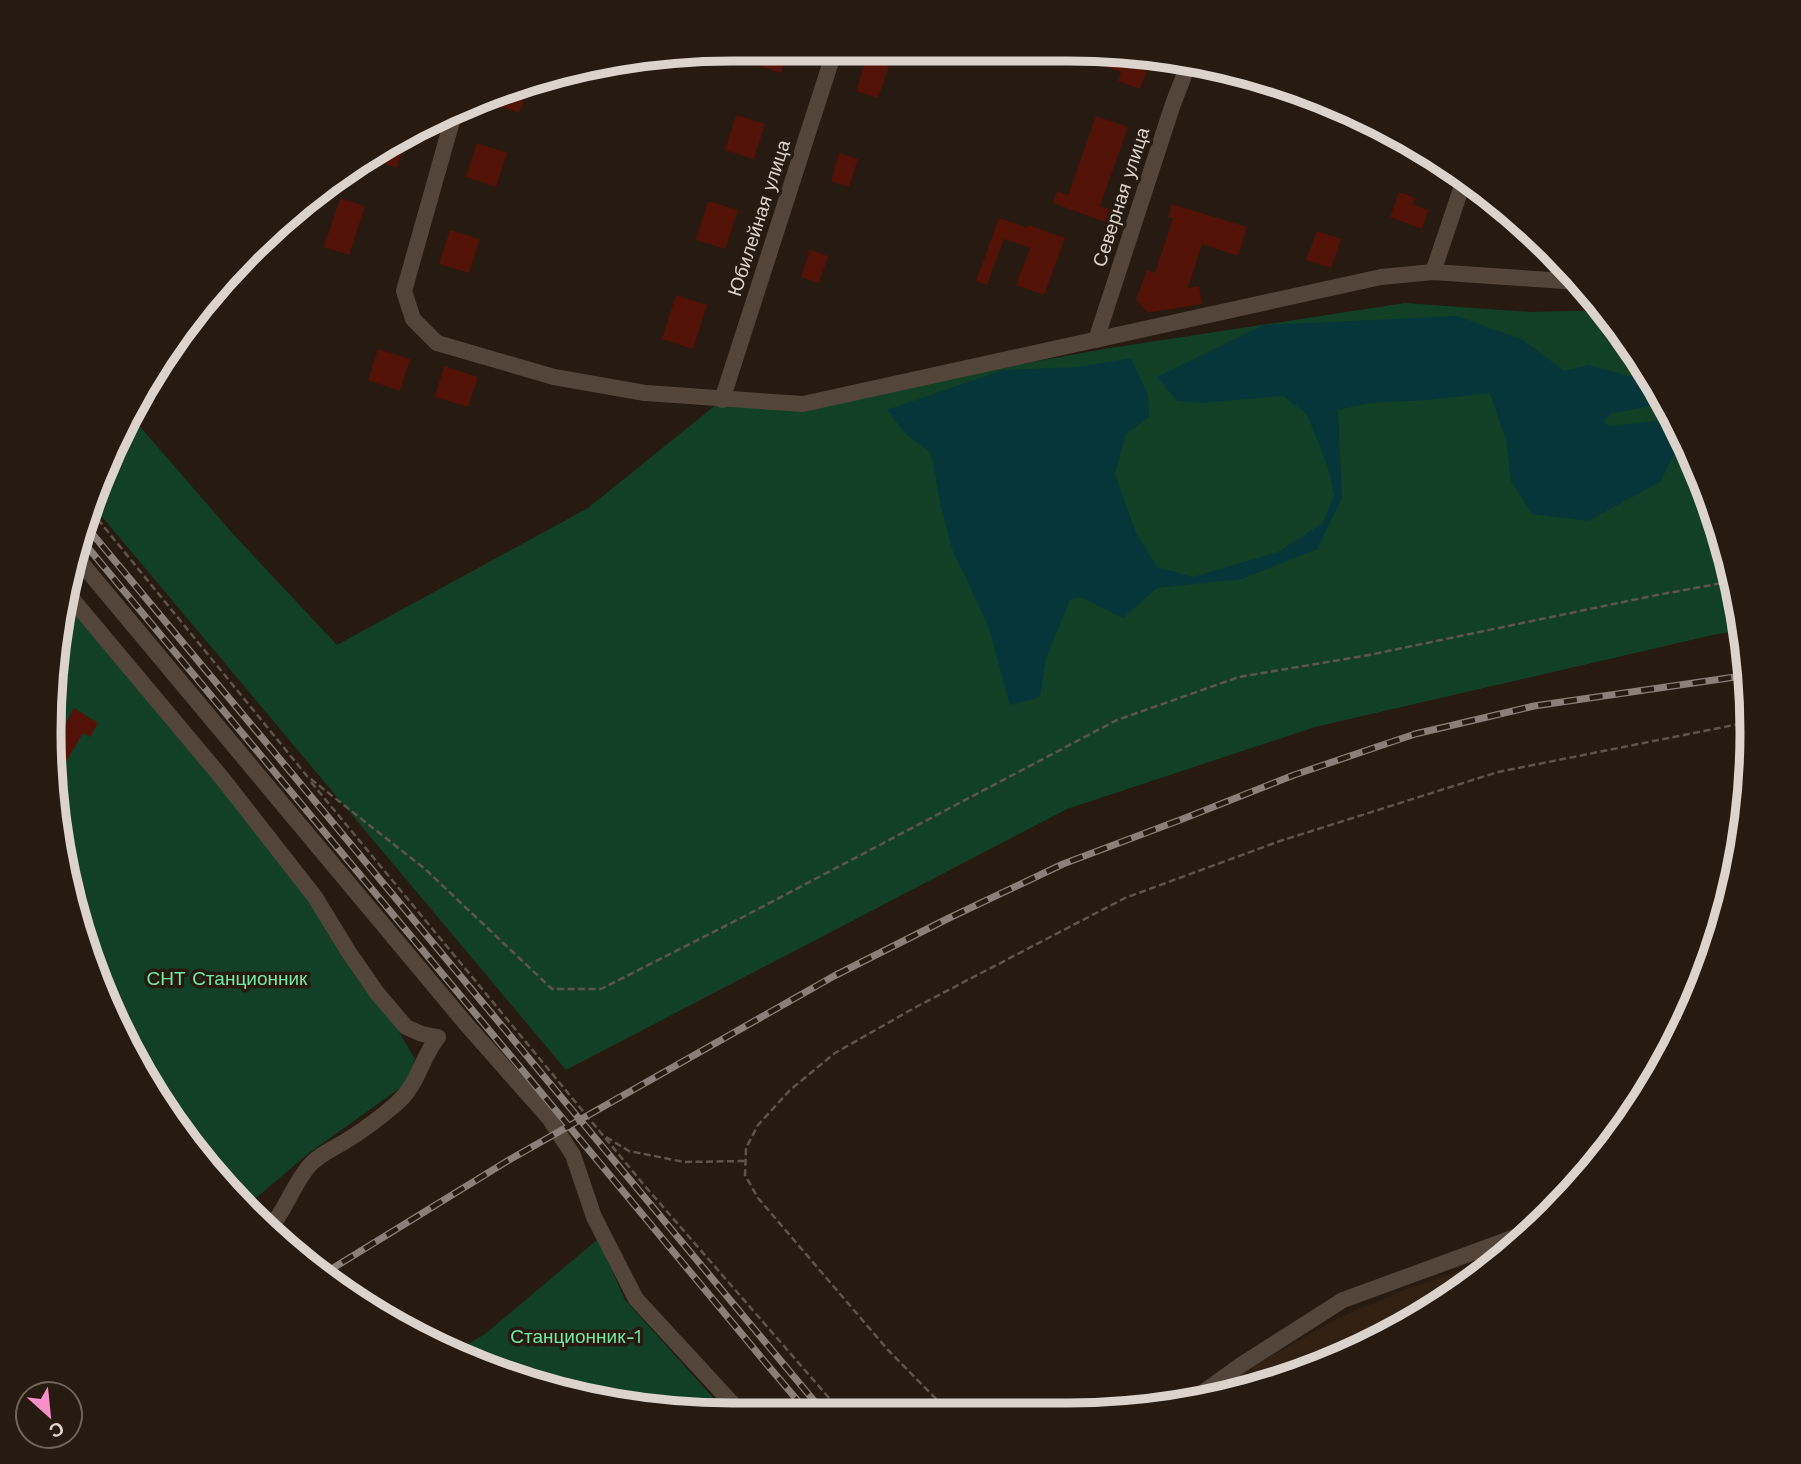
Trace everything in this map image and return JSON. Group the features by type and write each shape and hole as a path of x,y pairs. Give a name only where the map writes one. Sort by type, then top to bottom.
{"street":[{"name":"Юбилейная улица","path":"722,400 831,61"},
{"name":"Северная улица","path":"1096,340 1186,72"},
{"path":"452,123 404,291 413,319 437,343 554,377 645,393 803,404 1381,277 1433,272 1565,281"},
{"path":"1433,272 1461,188"},
{"path":"82,565 466,1024 549,1118 573,1155 594,1217 636,1299 733,1403"},
{"path":"74,601 222,778 307,886 377,993 406,1027 438,1037"},
{"path":"275,1222 310,1164 397,1103 413,1086 429,1048 438,1037 466,1024"},
{"path":"1209,1388 1343,1300 1505,1241"}],"path":[{"path":"96,518 603,1136 834,1403"},
{"path":"307,776 425,869 552,989 601,989 1117,720 1239,677 1369,655 1723,583"},
{"path":"941,1403 888,1350 758,1198 745,1175 746,1148 758,1125 790,1090 835,1053 916,1007 1125,898 1280,841 1499,772 1740,724"},
{"path":"603,1136 629,1151 684,1162 746,1161"}],"shaded area":[{"path":"1474,1266 1442,1290 1366,1334 1285,1367 1228,1384 1338,1318 1406,1289"}],"green space":[{"path":"1405,303 1531,312 1590,310 1627,359 1650,397 1689,475 1717,558 1732,632 1315,727 1067,809 566,1070 98,512 112,475 137,423 233,534 337,645 588,508 722,400 803,404 1104,349"},
{"name":"СНТ Станционник","path":"76,594 245,795 325,906 415,1059 407,1083 309,1153 253,1200 228,1174 174,1105 130,1029 112,989 84,906 67,820 61,732 67,644"},
{"name":"Станционник-1","path":"598,1239 625,1300 717,1402 644,1397 601,1390 516,1367 463,1347 485,1334"}],"water":[{"path":"1457,316 1523,340 1564,371 1589,365 1632,377 1637,375 1654,405 1610,414 1604,421 1610,426 1655,421 1668,430 1677,449 1660,482 1588,521 1532,514 1511,481 1506,440 1490,393 1370,403 1338,410 1342,498 1317,549 1242,579 1157,588 1123,618 1080,597 1070,600 1046,658 1040,697 1010,705 988,625 952,549 931,453 905,433 887,410 1003,370 1077,367 1131,358 1148,395 1149,417 1126,434 1115,474 1136,533 1157,567 1193,577 1278,552 1323,523 1334,495 1328,468 1307,414 1283,396 1201,403 1177,401 1157,377 1263,325"}],"building":[{"path":"752,61 784,61 781,73"},
{"path":"865,61 889,66 878,98 856,91"},
{"path":"1098,64 1148,66 1140,89 1118,81 1121,72"},
{"path":"525,94 519,113 494,105"},
{"path":"736,115 765,124 754,159 725,150"},
{"path":"1096,116 1128,127 1100,206 1110,209 1105,222 1053,203 1057,191 1068,195"},
{"path":"477,143 507,153 496,187 466,177"},
{"path":"403,147 397,168 379,162"},
{"path":"839,153 858,159 849,187 831,181"},
{"path":"1399,192 1416,198 1413,205 1428,210 1422,229 1390,217"},
{"path":"340,198 365,206 349,255 324,247"},
{"path":"708,201 738,210 725,249 696,240"},
{"path":"1172,204 1247,227 1238,256 1202,244 1188,288 1199,286 1202,304 1148,313 1136,300 1147,270 1155,273 1173,218 1168,217"},
{"path":"999,218 1065,238 1044,295 1016,285 1030,248 1004,239 987,285 976,281"},
{"path":"450,230 480,239 469,273 439,264"},
{"path":"1317,231 1341,239 1331,268 1306,260"},
{"path":"810,250 828,256 819,283 801,277"},
{"path":"676,295 707,305 693,349 662,339"},
{"path":"378,349 410,359 400,391 368,380"},
{"path":"444,366 478,377 468,407 435,397"},
{"path":"74,708 98,723 90,737 83,733 63,767 61,732"}],"railway":[{"path":"92,533 816,1403"},
{"path":"87,547 800,1403"},
{"path":"331,1269 509,1160 834,976 1063,864 1294,775 1415,734 1534,706 1737,677"}]}
